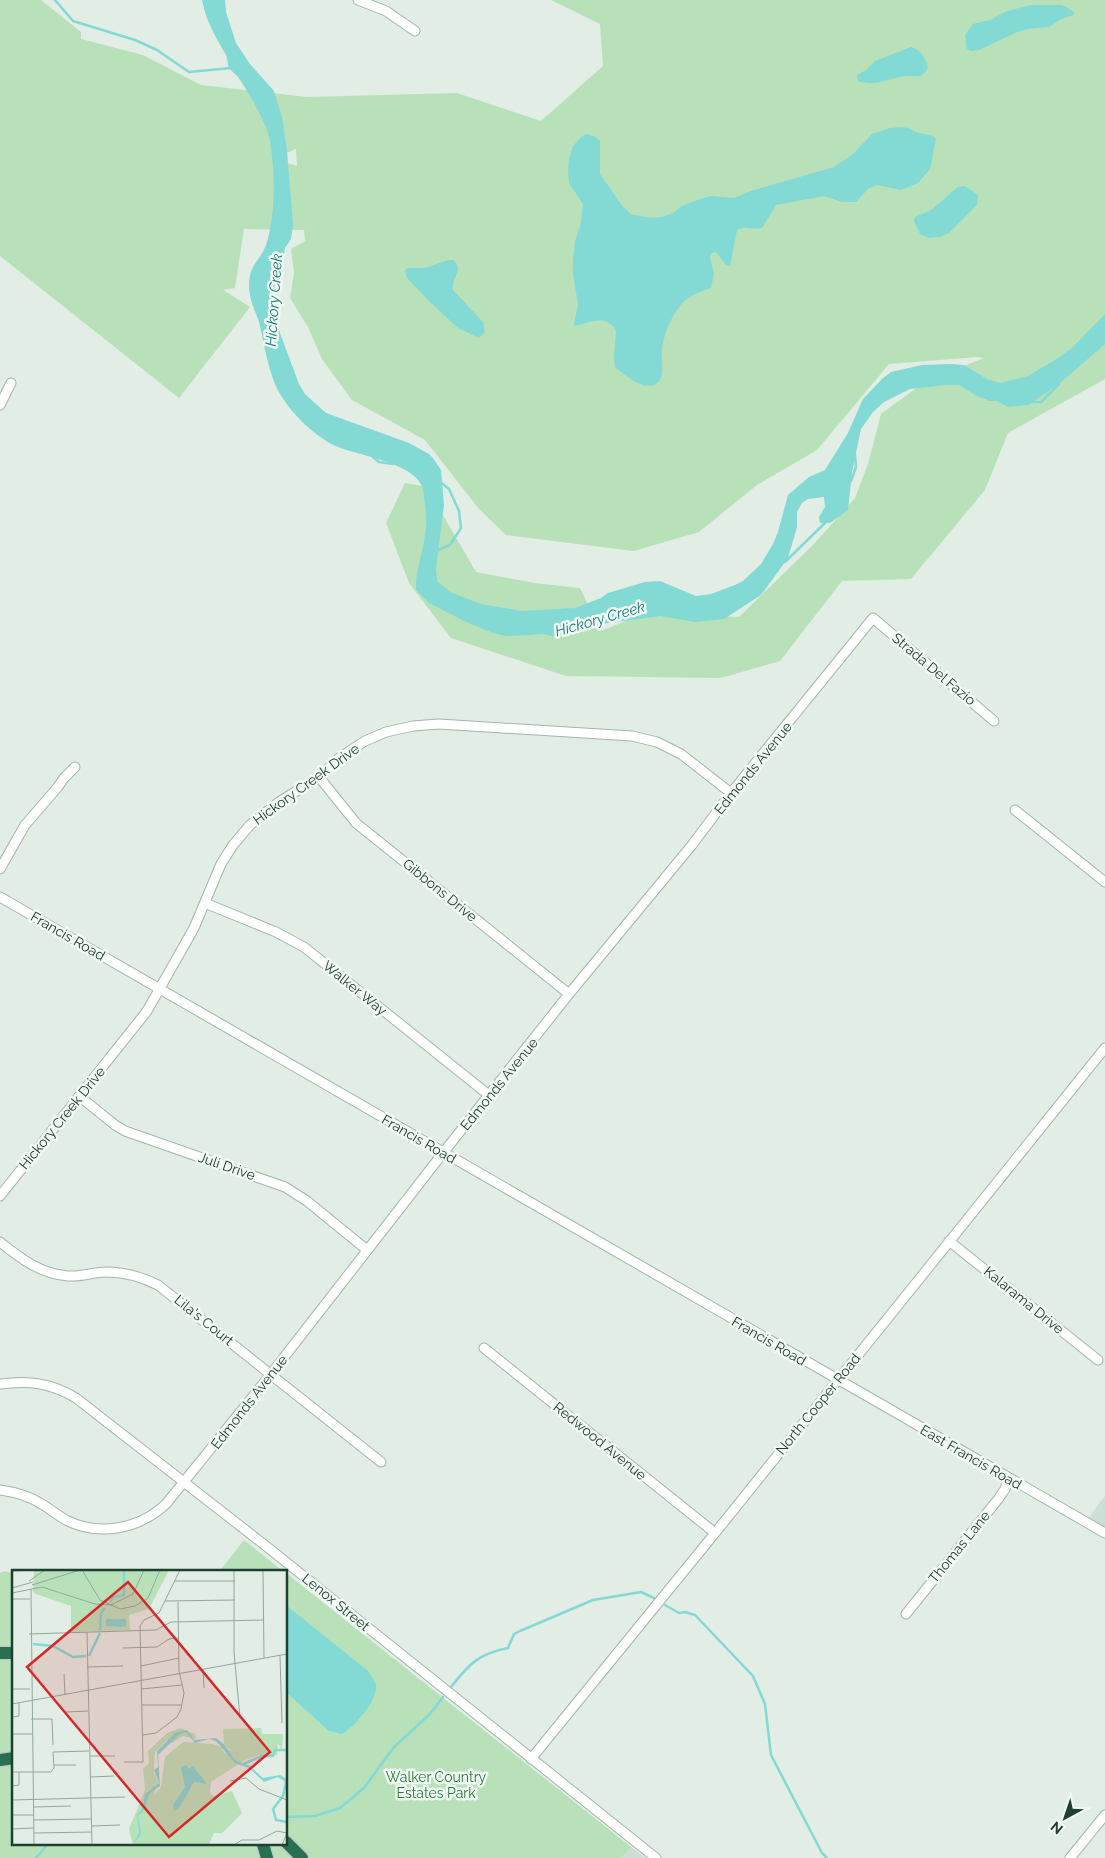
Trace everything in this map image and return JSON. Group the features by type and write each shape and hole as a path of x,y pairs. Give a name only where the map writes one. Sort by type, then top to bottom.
{"highway":[{"path":"288,1844 302,1858"}],"street":[{"path":"358,0 386,11 415,30"},
{"path":"0,405 11,383"},
{"name":"Strada Del Fazio","path":"873,618 994,721"},
{"name":"Edmonds Avenue","path":"0,1490 16,1492 29,1497 74,1523 97,1529 132,1525 151,1516 166,1504 271,1374 570,994 692,845 873,618"},
{"name":"Hickory Creek Drive","path":"0,1196 147,1011 206,903 221,864 233,845 250,825 279,802 319,777 340,758 365,741 386,732 413,726 439,724 632,736 657,742 681,754 732,793"},
{"path":"0,869 25,825 75,767"},
{"name":"Gibbons Drive","path":"319,777 356,823 570,994"},
{"path":"1015,810 1105,882"},
{"name":"Francis Road","path":"0,897 837,1380"},
{"name":"Walker Way","path":"206,903 276,932 304,947 490,1096"},
{"name":"North Cooper Road","path":"531,1760 1105,1048"},
{"name":"Juli Drive","path":"79,1096 125,1131 285,1187 307,1201 367,1250"},
{"name":"Kalarama Drive","path":"949,1241 1098,1360"},
{"name":"Lila's Court","path":"0,1242 21,1259 37,1268 54,1274 79,1276 106,1272 120,1273 148,1280 168,1291 381,1462"},
{"name":"Redwood Avenue","path":"484,1348 715,1533"},
{"name":"East Francis Road","path":"837,1380 1105,1533"},
{"name":"Lenox Street","path":"0,1384 19,1382 39,1383 68,1393 266,1546 531,1760 656,1858"},
{"name":"Thomas Lane","path":"906,1614 999,1498 1009,1479"},
{"path":"1070,1858 1105,1815"}],"shaded area":[{"path":"1105,1496 1105,1531 1086,1521"},
{"path":"631,1847 645,1858 621,1858"}],"green space":[{"path":"0,0 41,0 81,32 81,39 143,55 201,85 307,97 457,93 541,121 603,66 600,24 551,0 1105,0 1105,379 1008,433 985,490 911,579 842,581 780,661 721,678 566,676 451,638 409,583 386,523 405,483 434,488 440,510 476,572 534,583 580,588 601,631 645,613 739,617 814,544 855,498 868,464 881,414 926,381 984,358 889,364 817,450 757,485 699,532 634,551 506,535 479,509 425,440 352,400 322,359 308,327 290,298 294,273 291,249 305,241 304,230 244,229 235,288 223,290 250,307 179,398 0,256","holes":["296,149 297,166 275,159 275,158"]},
{"path":"244,1540 282,1570 221,1570"},
{"name":"Walker Country Estates Park","path":"5,1571 12,1573 12,1846 288,1846 288,1575 631,1847 621,1858 0,1858 0,1573"}],"water":[{"path":"202,0 225,0 226,12 236,43 250,64 274,91 282,117 287,151 293,225 291,239 272,277 280,333 299,384 305,394 326,413 409,443 433,458 441,470 444,505 436,569 437,581 450,592 481,604 522,611 575,608 601,598 608,593 645,582 660,581 696,596 711,594 735,585 743,581 761,564 773,544 788,495 809,477 825,470 848,433 863,399 891,372 922,365 950,364 964,365 987,379 1001,383 1028,376 1072,348 1105,314 1105,344 1059,384 1028,405 1008,407 997,401 990,401 977,396 959,385 910,389 884,402 873,412 861,429 852,472 848,510 830,523 820,523 819,517 825,507 824,497 808,499 802,503 797,512 797,527 788,558 761,595 724,619 695,622 661,616 593,625 574,631 506,636 493,633 429,603 416,590 426,523 423,489 418,480 399,467 338,447 319,436 293,412 275,384 249,291 251,272 265,248 272,217 274,179 270,141 265,125 252,99 229,67 226,55 208,22"},
{"path":"1031,5 1062,5 1073,11 1074,15 1061,19 1049,27 1027,29 1015,33 979,50 971,51 967,49 965,35 973,24 990,20 1007,11"},
{"path":"911,47 920,52 926,61 928,68 922,75 900,77 877,83 858,81 857,75 866,70 875,61"},
{"path":"902,127 930,135 936,139 930,169 918,183 901,190 877,185 869,188 856,202 842,202 824,196 776,205 762,228 743,228 737,230 730,266 726,265 716,252 712,253 710,257 714,274 711,288 687,299 671,319 663,344 662,375 657,384 651,386 638,383 615,367 616,331 608,322 592,321 575,326 578,305 573,274 573,259 583,204 569,183 568,172 573,146 581,137 586,134 596,137 600,141 600,174 623,207 631,214 650,218 662,217 673,213 682,206 703,198 711,196 734,198 751,191 834,167 852,155 872,134 890,128"},
{"path":"965,186 978,195 977,205 949,233 929,238 920,234 914,221 915,217 931,210 958,187"},
{"path":"448,260 454,260 458,268 453,290 483,322 485,332 479,338 458,328 407,278 405,271 407,268 425,268"},
{"path":"288,1607 368,1671 375,1681 376,1691 369,1706 359,1720 342,1734 329,1731 288,1694"}],"waterway":[{"path":"55,0 73,21 135,40 157,50 189,72 231,68"},
{"name":"Hickory Creek","path":"273,287 275,270"},
{"name":"Hickory Creek","path":"1032,402 1041,402 1059,384"},
{"name":"Hickory Creek","path":"851,481 856,467 855,455"},
{"name":"Hickory Creek","path":"373,457 379,462 393,464"},
{"name":"Hickory Creek","path":"436,551 450,545 461,528 459,511 449,489 439,481"},
{"name":"Hickory Creek","path":"785,562 826,522"},
{"name":"Hickory Creek","path":"545,633 553,635 564,632"},
{"path":"451,1687 475,1661 489,1653 508,1648 514,1634 520,1631 593,1600 641,1592 654,1598"},
{"path":"665,1605 679,1613 685,1612 695,1615 753,1676 765,1704 771,1755 822,1853 827,1858"},
{"path":"288,1817 315,1816 340,1808 364,1788 394,1747 430,1714 443,1697"},
{"path":"36,1858 46,1846"}]}
